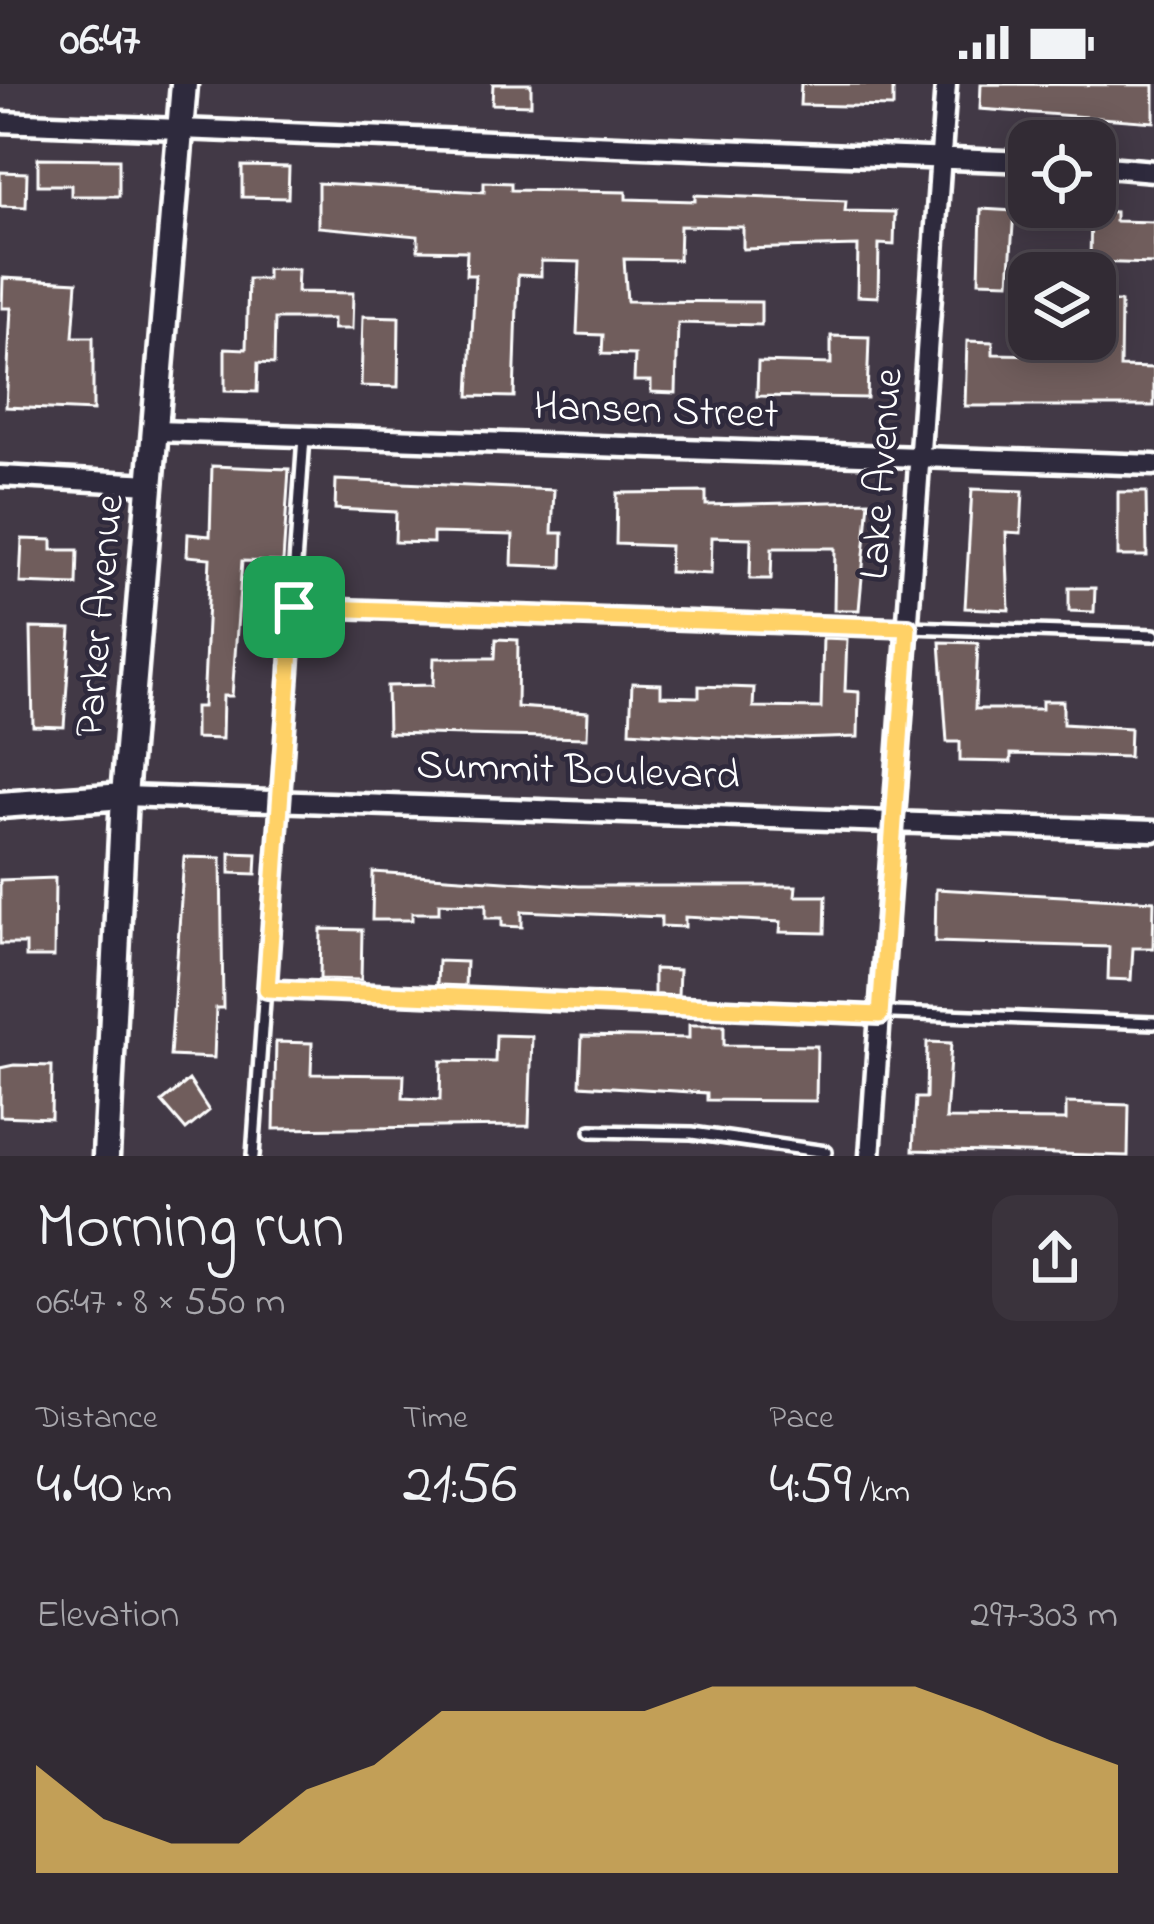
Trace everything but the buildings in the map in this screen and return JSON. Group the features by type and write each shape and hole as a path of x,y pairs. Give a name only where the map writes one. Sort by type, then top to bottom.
{"street":[{"name":"Parker Avenue","path":"106,1156 124,796 184,84"},
{"name":"Lake Avenue","path":"870,1156 946,84"},
{"path":"0,122 1008,160"},
{"path":"1116,168 1154,171"},
{"name":"Hansen Street","path":"156,431 1154,465"},
{"path":"0,476 151,484"},
{"name":"Summit Boulevard","path":"0,805 124,796 1154,831"}],"lane":[{"path":"253,1156 282,801 304,436"},
{"path":"294,607 1154,635"},
{"path":"267,989 1154,1023"},
{"path":"591,1131 692,1133 774,1150 826,1152"}],"route":[{"path":"294,607 908,628 880,1015 267,989 294,607"}]}
